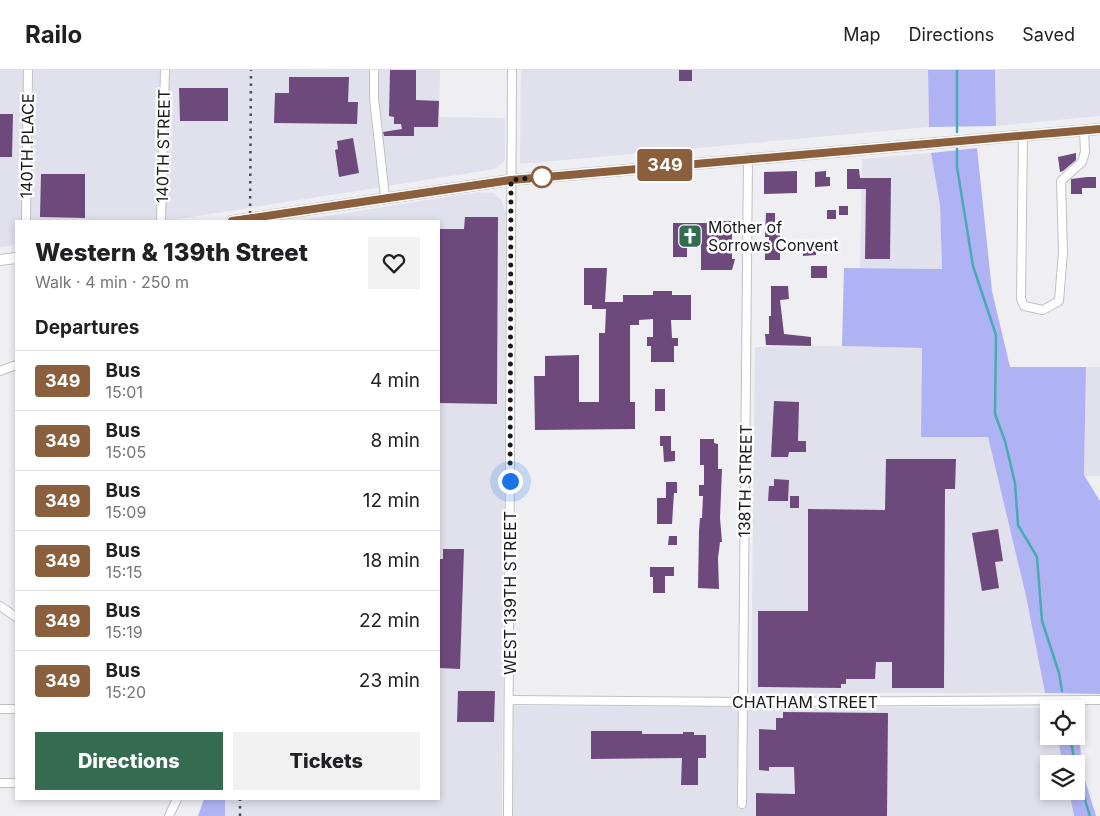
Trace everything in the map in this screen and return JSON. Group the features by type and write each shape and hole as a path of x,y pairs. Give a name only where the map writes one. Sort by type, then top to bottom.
{"main road":[{"path":"238,220 511,180 1100,129"},
{"path":"0,260 15,258"}],"street":[{"name":"140TH PLACE","path":"26,220 28,70"},
{"name":"140TH STREET","path":"161,220 165,70"},
{"path":"374,70 374,98 385,197"},
{"name":"WEST 139TH STREET","path":"508,816 512,70"},
{"path":"1024,135 1021,300 1024,306 1043,310 1059,301 1063,252 1061,181 1082,162 1085,152 1084,130"},
{"name":"138TH STREET","path":"742,804 748,158"},
{"path":"0,371 15,365"},
{"path":"0,606 15,616"},
{"name":"CHATHAM STREET","path":"510,700 743,702 1100,700"},
{"path":"0,709 15,709"},
{"path":"0,783 15,783"},
{"path":"169,816 177,800"}],"shaded area":[{"path":"0,70 440,70 439,117 505,118 505,160 495,169 171,220 15,220 15,245 0,247"},
{"path":"521,70 928,70 929,127 520,164"},
{"path":"928,70 995,70 996,126 929,127"},
{"path":"995,70 1100,70 1100,116 996,126"},
{"path":"977,148 992,291 1010,367 1086,367 1084,475 1100,501 1100,694 1045,693 1026,596 988,437 921,437 922,348 842,346 844,268 942,269 940,205 931,153"},
{"path":"931,153 940,205 942,269 860,268 862,159"},
{"path":"478,192 493,193 501,200 506,212 502,816 225,816 225,800 440,800 440,220 302,220"},
{"path":"842,346 922,348 921,437 988,436 1026,596 1045,693 751,693 755,347"},
{"path":"1086,367 1100,367 1100,476 1084,476"},
{"path":"514,706 1040,708 1040,745 1059,745 1061,755 1040,755 1040,800 1071,800 1074,816 513,816"},
{"path":"1059,745 1080,745 1081,755 1061,755"},
{"path":"1085,780 1096,816 1074,816 1071,800 1085,800"},
{"path":"204,800 225,800 225,816 198,816"}],"building":[{"path":"390,70 416,70 416,100 439,101 438,127 414,127 414,136 384,136 383,132 402,129 401,124 394,124 394,117 389,116"},
{"path":"679,70 692,70 692,81 679,81"},
{"path":"289,77 349,77 348,102 358,102 357,124 274,123 275,93 289,93"},
{"path":"179,88 228,88 228,121 180,121"},
{"path":"0,114 13,114 12,157 0,157"},
{"path":"353,138 359,173 339,177 335,150 338,149 337,141"},
{"path":"1076,153 1076,160 1060,172 1058,157"},
{"path":"847,169 859,169 860,178 891,178 890,259 865,259 866,189 847,189"},
{"path":"797,171 797,193 764,194 764,172"},
{"path":"826,171 826,177 830,177 830,186 815,187 815,172"},
{"path":"41,174 85,174 85,218 40,217"},
{"path":"1096,177 1096,188 1082,188 1082,194 1071,194 1071,179"},
{"path":"839,206 848,206 848,215 839,215"},
{"path":"827,210 836,210 836,219 827,219"},
{"path":"766,213 775,213 775,223 780,223 780,260 765,260 765,251 769,251 769,237 765,237"},
{"path":"465,217 498,217 497,404 440,403 440,229 464,229"},
{"path":"713,221 732,221 732,259 735,259 732,270 701,270 701,244 687,244 687,257 673,257 673,223 713,223"},
{"path":"816,241 816,255 803,256 803,242"},
{"path":"811,266 827,266 827,278 811,278"},
{"path":"584,268 607,268 605,302 623,302 623,295 653,295 653,291 672,291 672,295 691,295 691,320 671,320 672,338 678,338 678,346 674,346 674,362 651,362 651,346 647,346 647,337 653,337 653,319 639,320 639,325 630,325 630,402 635,402 635,429 535,430 534,376 545,376 545,356 579,355 579,402 599,402 599,333 605,333 606,309 592,309 592,305 584,305"},
{"path":"771,286 788,286 789,299 780,300 784,334 811,337 811,346 766,345 765,334 769,334 769,316 771,316"},
{"path":"655,389 665,389 665,411 655,411"},
{"path":"774,401 799,402 798,441 806,441 806,452 789,452 788,457 771,457"},
{"path":"660,436 671,436 671,451 675,451 675,461 664,462 663,446 660,446"},
{"path":"700,439 714,439 714,443 718,444 718,469 722,469 720,518 722,542 720,542 718,558 719,589 698,588 699,531 700,518 702,518 703,496 699,496 699,485 704,485 704,465 700,465"},
{"path":"886,459 956,459 955,489 945,489 944,688 892,688 892,662 876,662 875,679 846,679 846,684 841,684 841,688 758,687 758,611 808,611 808,509 885,510"},
{"path":"774,479 789,480 788,501 768,501 769,486 774,486"},
{"path":"666,482 677,482 677,493 674,493 672,524 657,524 657,498 666,498"},
{"path":"790,496 799,496 799,508 790,508"},
{"path":"998,529 1003,561 995,562 999,588 982,591 972,533"},
{"path":"669,536 677,536 677,545 668,545"},
{"path":"443,549 464,549 460,669 440,668 440,559 443,559"},
{"path":"650,567 674,567 674,576 665,576 665,593 653,593 653,577 650,577"},
{"path":"458,691 495,691 494,722 457,722"},
{"path":"783,712 888,713 887,816 756,816 756,793 795,794 794,767 769,767 769,771 759,770 759,729 776,730 776,718 783,718"},
{"path":"591,731 642,731 642,734 683,734 683,732 694,732 694,735 706,735 706,758 698,758 698,785 681,785 682,758 591,759"}],"waterway":[{"path":"957,70 957,132"},
{"path":"957,149 957,167 973,266 996,335 995,414 1005,441 1015,483 1018,525 1037,557 1042,621 1059,673 1062,691"},
{"path":"1072,745 1073,755"},
{"path":"1085,800 1090,816"}],"railway":[{"path":"250,220 251,70"},
{"path":"240,800 240,816"}],"bus line":[{"name":"349","path":"238,220 511,180 1100,129"}],"place":[{"name":"Mother of Sorrows Convent","path":"690,236"}],"route":[{"path":"510,481 511,180 549,176 542,177"}]}
